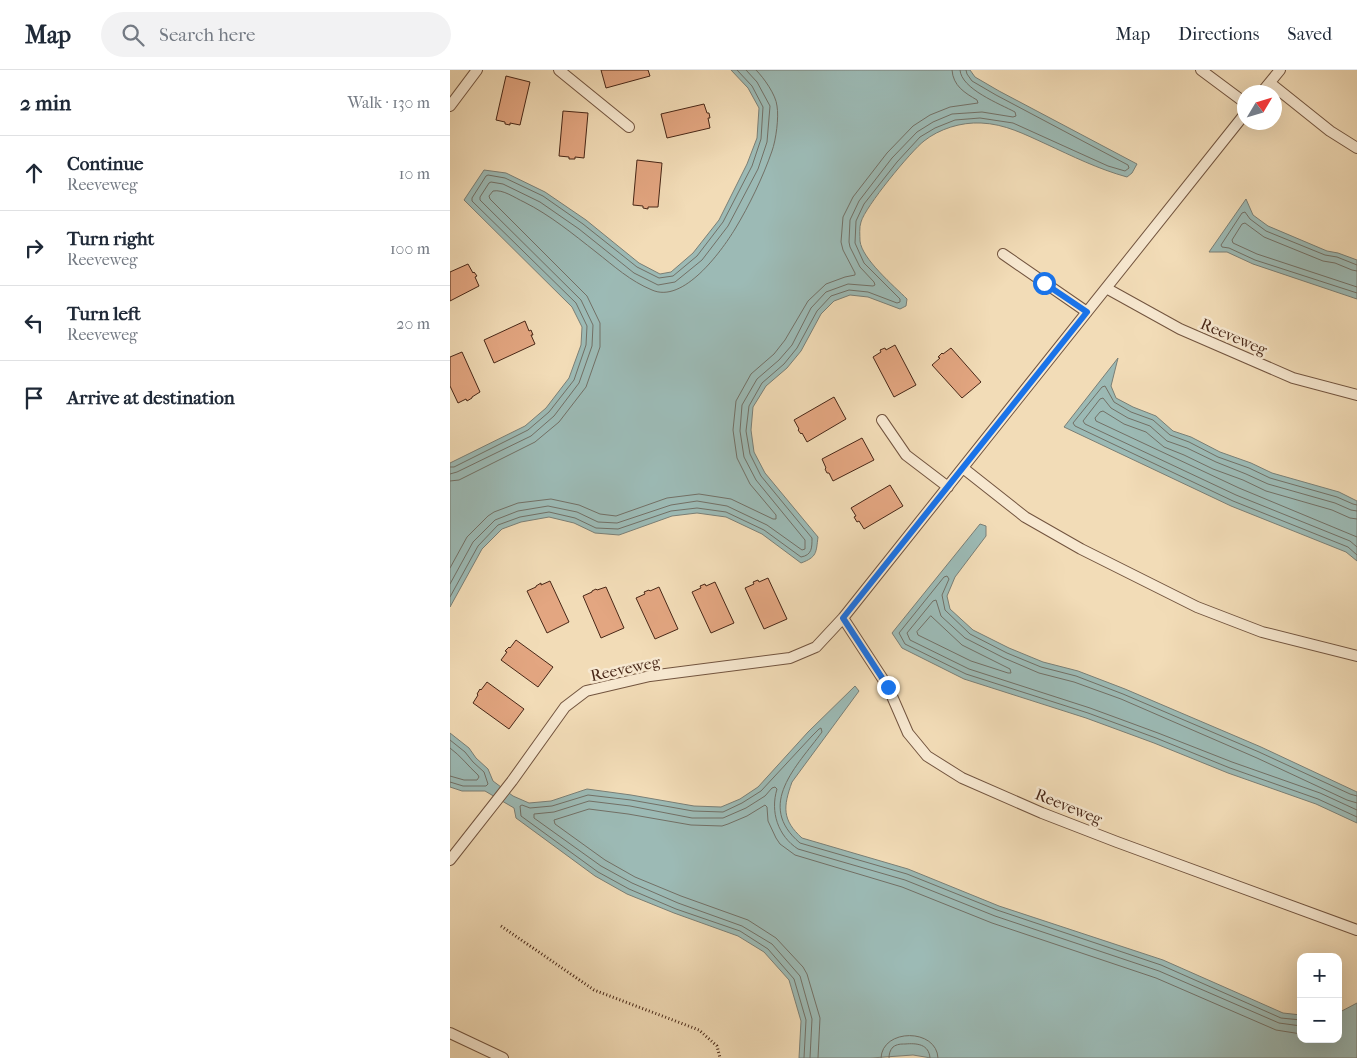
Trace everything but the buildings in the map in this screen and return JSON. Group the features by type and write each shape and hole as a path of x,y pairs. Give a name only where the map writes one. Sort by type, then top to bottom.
{"lane":[{"path":"450,106 477,70"},
{"path":"559,70 629,127"},
{"path":"1202,70 1237,97"},
{"path":"1280,70 1270,83 1330,131 1357,148"},
{"name":"Reeveweg","path":"450,860 565,707 586,691 650,676 790,658 816,646 843,618 1237,124"},
{"path":"1003,254 1087,312"},
{"name":"Reeveweg","path":"1106,288 1180,329 1293,378 1357,395"},
{"path":"882,420 906,454 948,487"},
{"path":"962,468 1025,517 1081,549 1197,608 1262,632 1357,656"},
{"name":"Reeveweg","path":"843,618 888,687 908,733 927,756 955,773 971,782 1051,816 1357,930"},
{"path":"450,1032 503,1058"}],"path":[{"path":"501,926 594,990 700,1030 717,1046 720,1058"}],"water":[{"path":"731,70 970,70 975,77 999,91 1137,164 1132,173 1127,177 1075,158 1014,130 998,125 973,123 951,127 936,133 924,141 899,167 864,215 860,226 860,241 866,256 872,264 907,299 906,306 900,309 868,297 850,295 834,301 821,314 801,351 787,368 766,386 753,407 751,430 754,452 765,473 818,537 815,554 810,559 801,563 762,534 726,517 697,513 672,516 619,535 595,533 574,523 549,517 521,522 502,529 482,549 450,607 450,463 525,426 546,408 569,378 581,345 582,327 572,307 464,200 484,170 506,173 545,192 586,220 639,263 660,274 671,272 693,253 719,220 747,164 757,138 759,108 748,88"},
{"path":"1246,199 1253,215 1268,226 1327,251 1357,260 1357,299 1253,264 1227,252 1209,252"},
{"path":"1118,358 1111,386 1116,398 1156,416 1173,431 1191,437 1220,452 1272,473 1339,492 1357,501 1357,561 1346,552 1231,506 1064,427"},
{"path":"980,524 986,526 986,536 955,577 947,596 950,609 973,630 1043,662 1078,671 1125,689 1261,747 1357,792 1357,823 1316,804 1228,773 1086,718 964,679 902,648 892,633"},
{"path":"855,686 859,691 792,782 787,799 786,813 791,825 802,838 908,869 999,906 1163,960 1283,1013 1297,1015 1297,1043 1342,1043 1342,1011 1357,1003 1357,1058 931,1058 913,1055 871,1058 799,1058 801,1021 789,980 764,952 738,936 627,894 595,876 516,818 514,808 485,791 462,791 450,787 450,733 469,748 476,758 488,769 493,781 513,796 529,803 551,801 587,789 694,806 721,807 740,799 758,787 808,732"}],"route":[{"path":"888,687 843,618 1087,312 1044,283"}]}
